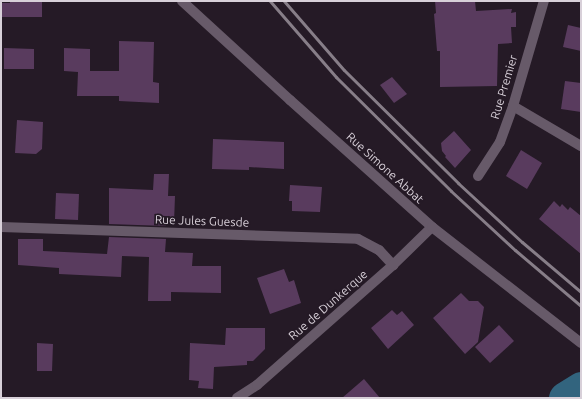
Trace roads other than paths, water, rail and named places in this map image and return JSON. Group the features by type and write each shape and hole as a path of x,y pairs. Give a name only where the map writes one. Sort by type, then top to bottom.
{"street":[{"name":"Rue Simone Abbat","path":"182,1 284,95 432,227 581,343"},
{"name":"Rue Premier","path":"478,176 500,142 513,106 544,1"},
{"path":"513,106 581,146"},
{"name":"Rue Jules Guesde","path":"1,227 358,239 379,250 393,265"},
{"name":"Rue de Dunkerque","path":"237,398 257,385 393,265 432,227"}],"waterway":[{"path":"565,398 581,388"}],"railway":[{"path":"270,1 336,77 451,191 515,250 581,306"},
{"path":"284,1 344,70 458,183 522,242 581,292"}]}
